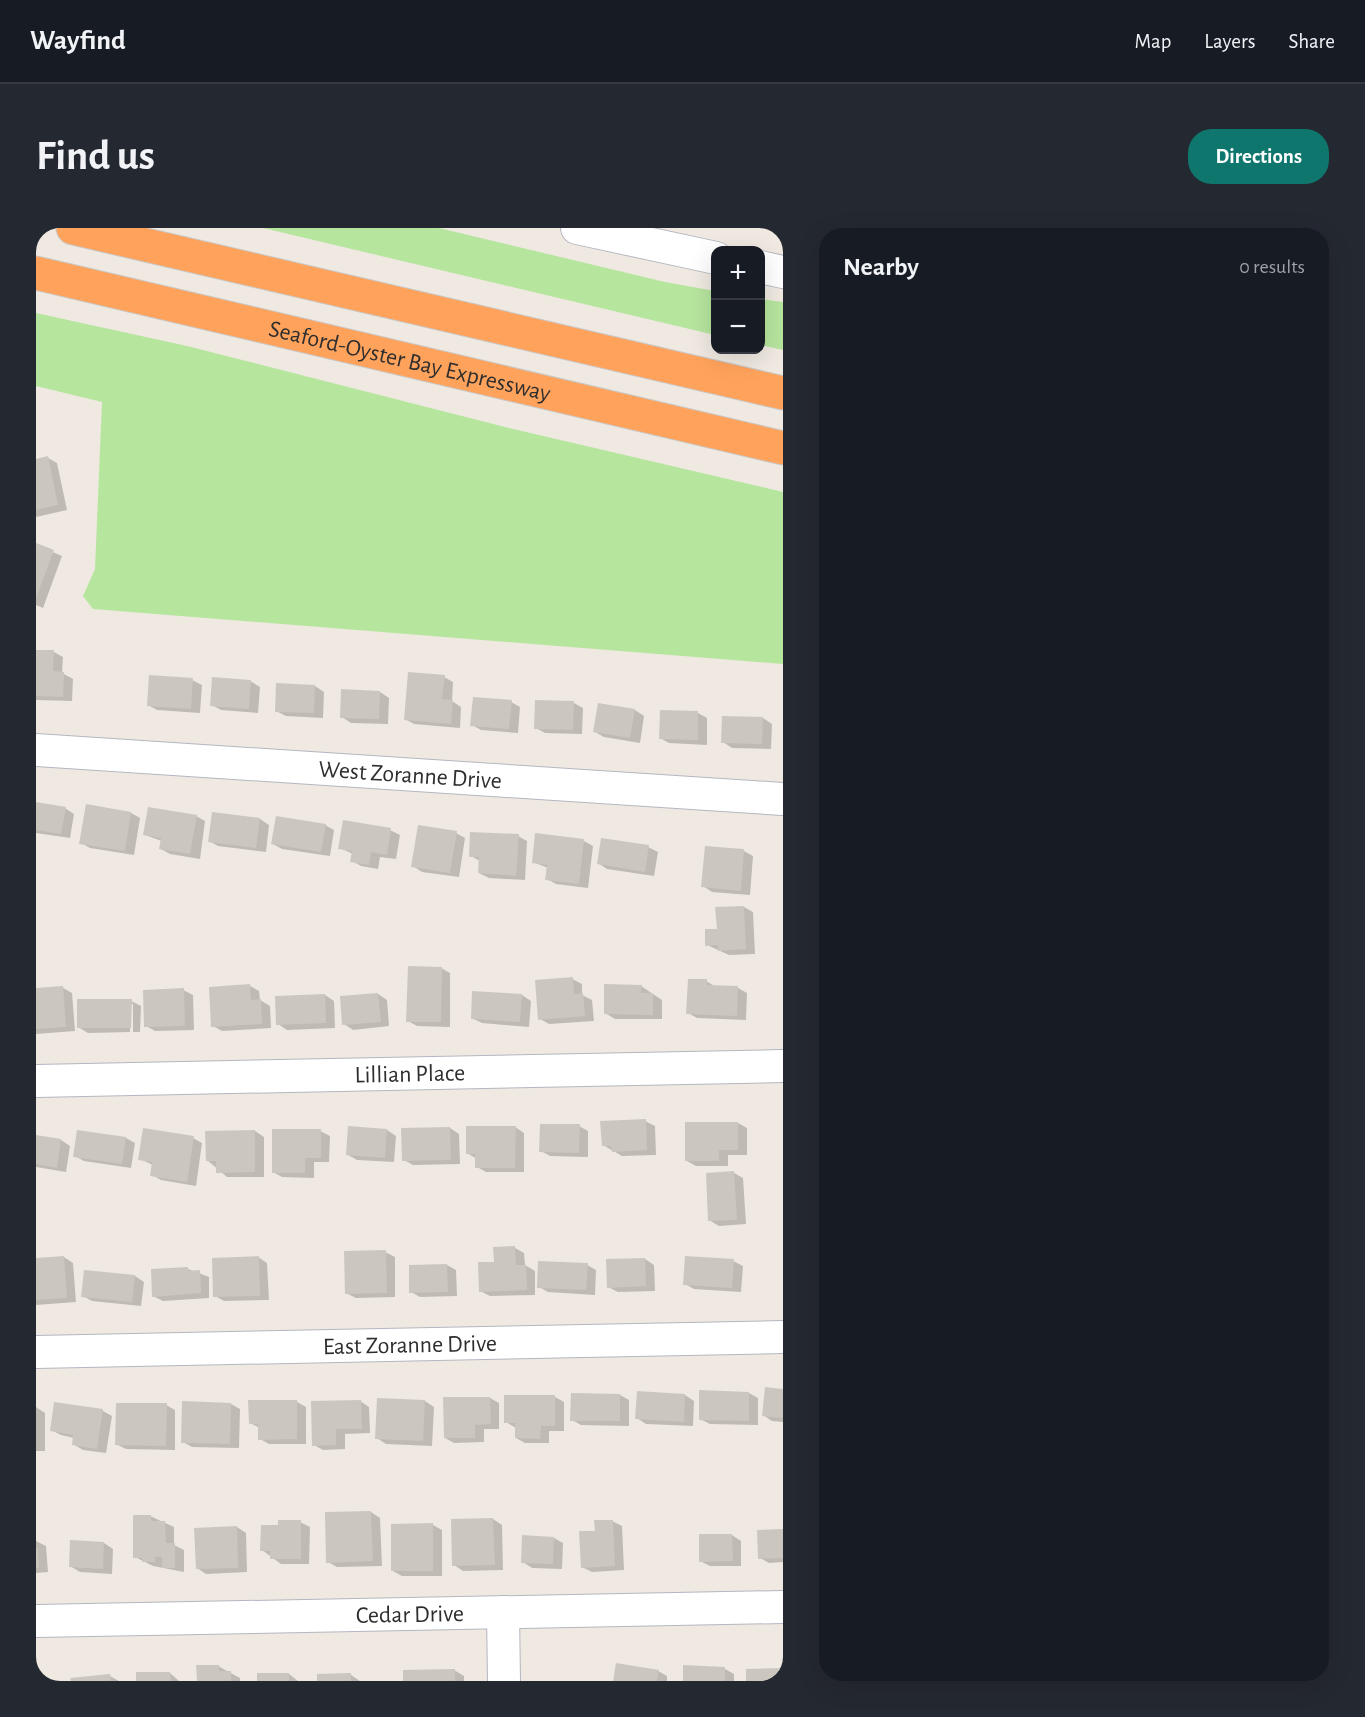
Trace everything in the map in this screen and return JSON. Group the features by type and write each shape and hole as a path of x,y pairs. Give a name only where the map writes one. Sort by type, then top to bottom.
{"highway":[{"path":"73,228 783,393"},
{"name":"Seaford-Oyster Bay Expressway","path":"36,273 783,448"}],"street":[{"path":"577,228 711,257"},
{"path":"765,268 783,272"},
{"name":"West Zoranne Drive","path":"36,750 783,799"},
{"name":"Lillian Place","path":"36,1081 783,1066"},
{"name":"East Zoranne Drive","path":"36,1352 783,1337"},
{"name":"Cedar Drive","path":"36,1621 783,1607"},
{"path":"503,1612 504,1681"}],"green space":[{"path":"263,228 439,228 665,282 711,290 711,334"},
{"path":"765,300 783,302 783,350 765,346"},
{"path":"36,313 187,346 509,428 783,492 783,664 93,609 83,596 95,569 102,402 36,386"}],"building":[{"path":"48,456 58,505 36,510 36,459"},
{"path":"36,543 54,550 36,598"},
{"path":"36,650 54,650 53,671 64,672 63,697 36,696"},
{"path":"408,672 445,675 442,699 453,700 451,724 404,720"},
{"path":"149,675 193,678 191,709 147,706"},
{"path":"212,677 251,680 249,709 210,706"},
{"path":"276,683 315,685 314,713 275,712"},
{"path":"341,689 380,691 379,719 340,718"},
{"path":"473,697 512,700 509,729 470,726"},
{"path":"535,700 574,701 573,730 534,729"},
{"path":"598,703 635,709 630,738 593,732"},
{"path":"660,710 698,711 698,740 659,739"},
{"path":"722,716 763,717 762,744 721,743"},
{"path":"36,802 66,807 61,834 36,830"},
{"path":"86,804 131,812 125,851 79,844"},
{"path":"148,807 197,815 190,854 159,849 161,838 143,835"},
{"path":"212,812 260,818 256,848 208,842"},
{"path":"276,816 326,824 321,852 271,844"},
{"path":"343,820 391,828 387,855 371,852 369,865 350,862 352,851 338,849"},
{"path":"418,825 457,831 450,873 411,867"},
{"path":"470,832 519,834 516,876 478,873 479,857 469,857"},
{"path":"535,833 584,839 579,884 545,880 547,865 532,863"},
{"path":"601,838 649,845 645,872 597,864"},
{"path":"705,846 744,849 741,891 701,887"},
{"path":"744,906 746,949 718,951 718,945 705,946 705,929 717,929 715,907"},
{"path":"408,966 442,967 441,1022 406,1022"},
{"path":"573,977 574,994 583,993 585,1016 538,1020 535,980"},
{"path":"688,979 707,979 707,985 738,986 737,1016 686,1014"},
{"path":"250,984 251,1000 261,999 262,1024 211,1027 209,987"},
{"path":"604,984 642,985 641,993 653,993 653,1015 604,1014"},
{"path":"63,986 66,1027 36,1029 36,988"},
{"path":"184,988 185,1026 144,1027 143,990"},
{"path":"472,991 522,994 520,1022 471,1019"},
{"path":"378,993 381,1022 342,1025 340,996"},
{"path":"325,994 326,1023 276,1025 275,996"},
{"path":"77,999 132,999 131,1028 77,1028"},
{"path":"646,1119 647,1150 612,1152 611,1146 602,1146 600,1121"},
{"path":"685,1122 738,1122 738,1150 719,1150 719,1161 685,1161"},
{"path":"540,1124 580,1124 579,1153 539,1152"},
{"path":"348,1126 387,1129 385,1158 346,1155"},
{"path":"466,1126 516,1126 515,1168 475,1168 475,1154 466,1154"},
{"path":"450,1127 451,1160 402,1161 401,1128"},
{"path":"143,1128 194,1136 187,1182 150,1176 152,1162 138,1160"},
{"path":"272,1129 321,1129 321,1158 305,1158 305,1173 272,1173"},
{"path":"77,1130 126,1137 122,1164 73,1157"},
{"path":"255,1130 255,1172 216,1173 216,1161 206,1161 205,1131"},
{"path":"36,1135 61,1139 57,1168 36,1164"},
{"path":"734,1171 737,1220 708,1221 706,1173"},
{"path":"515,1246 516,1265 526,1265 527,1290 479,1292 478,1262 494,1262 493,1247"},
{"path":"386,1250 387,1293 345,1294 344,1251"},
{"path":"64,1256 67,1298 36,1300 36,1258"},
{"path":"259,1256 260,1296 213,1297 212,1258"},
{"path":"685,1256 734,1259 732,1288 683,1285"},
{"path":"645,1258 646,1286 607,1288 606,1259"},
{"path":"538,1261 588,1263 586,1290 537,1288"},
{"path":"447,1264 448,1292 409,1293 409,1265"},
{"path":"188,1267 188,1271 200,1270 201,1293 152,1297 151,1269"},
{"path":"84,1270 135,1275 132,1302 81,1297"},
{"path":"765,1387 783,1389 783,1418 762,1416"},
{"path":"699,1390 749,1392 749,1421 699,1420"},
{"path":"637,1391 685,1394 684,1422 635,1419"},
{"path":"571,1393 620,1394 620,1421 570,1421"},
{"path":"504,1395 555,1395 555,1426 541,1426 540,1439 515,1438 515,1423 504,1423"},
{"path":"443,1397 490,1397 491,1424 475,1425 475,1438 444,1438"},
{"path":"377,1398 425,1400 423,1441 375,1439"},
{"path":"248,1400 297,1400 297,1439 258,1440 258,1424 249,1424"},
{"path":"361,1400 362,1429 336,1429 336,1445 312,1446 311,1401"},
{"path":"182,1401 231,1403 230,1444 181,1443"},
{"path":"54,1402 103,1409 97,1449 72,1445 73,1435 50,1431"},
{"path":"116,1403 167,1403 166,1446 115,1445"},
{"path":"371,1511 373,1561 326,1563 325,1512"},
{"path":"133,1515 151,1515 151,1521 165,1521 166,1543 175,1543 175,1568 162,1568 162,1557 155,1557 155,1562 142,1562 142,1558 133,1558"},
{"path":"493,1518 495,1565 452,1566 451,1519"},
{"path":"278,1520 301,1520 301,1559 270,1559 270,1551 260,1551 261,1525 278,1525"},
{"path":"594,1520 613,1520 615,1566 581,1568 579,1531 595,1531"},
{"path":"433,1523 433,1571 391,1571 391,1524"},
{"path":"237,1526 238,1568 196,1569 194,1528"},
{"path":"783,1529 783,1558 758,1559 757,1530"},
{"path":"699,1534 732,1534 733,1561 699,1562"},
{"path":"522,1535 554,1537 553,1564 521,1563"},
{"path":"70,1540 104,1542 103,1569 69,1567"},
{"path":"36,1548 38,1548 39,1568 36,1568"},
{"path":"616,1663 659,1670 657,1681 613,1681"},
{"path":"196,1665 219,1665 219,1671 231,1671 231,1681 197,1681"},
{"path":"683,1665 725,1667 725,1681 683,1681"},
{"path":"783,1668 783,1681 746,1681 746,1669"},
{"path":"455,1669 455,1681 403,1681 403,1670"},
{"path":"136,1672 170,1672 171,1681 136,1681"},
{"path":"257,1673 289,1673 289,1681 257,1681"},
{"path":"351,1673 351,1681 317,1681 317,1674"},
{"path":"110,1674 111,1681 71,1681 70,1678"}]}
